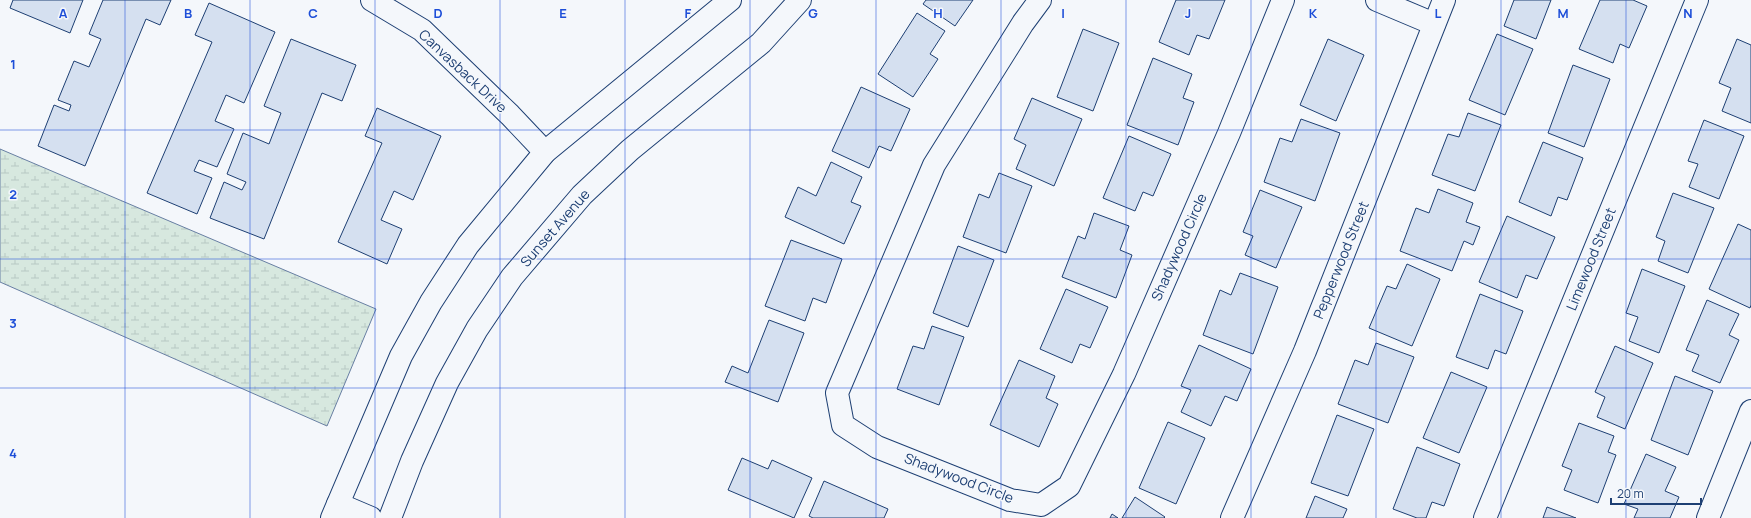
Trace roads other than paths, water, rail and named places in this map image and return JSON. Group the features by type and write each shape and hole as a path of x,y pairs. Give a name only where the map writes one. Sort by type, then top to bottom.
{"street":[{"name":"Canvasback Drive","path":"372,0 422,30 510,115 545,152"},
{"path":"371,518 335,511 401,356 431,302 468,245 545,152 730,0"},
{"name":"Sunset Avenue","path":"390,518 412,461 447,383 477,329 512,277 582,195 630,150 761,43 800,0"},
{"name":"Shadywood Circle","path":"1040,0 1023,23 934,165 838,393 843,426 878,447 1010,500 1041,505 1069,486 1124,374 1230,133 1283,0"},
{"path":"1377,0 1434,24"},
{"name":"Pepperwood Street","path":"1232,518 1305,351 1444,0"},
{"name":"Limewood Street","path":"1484,518 1697,0"},
{"path":"1708,518 1751,411"}]}
